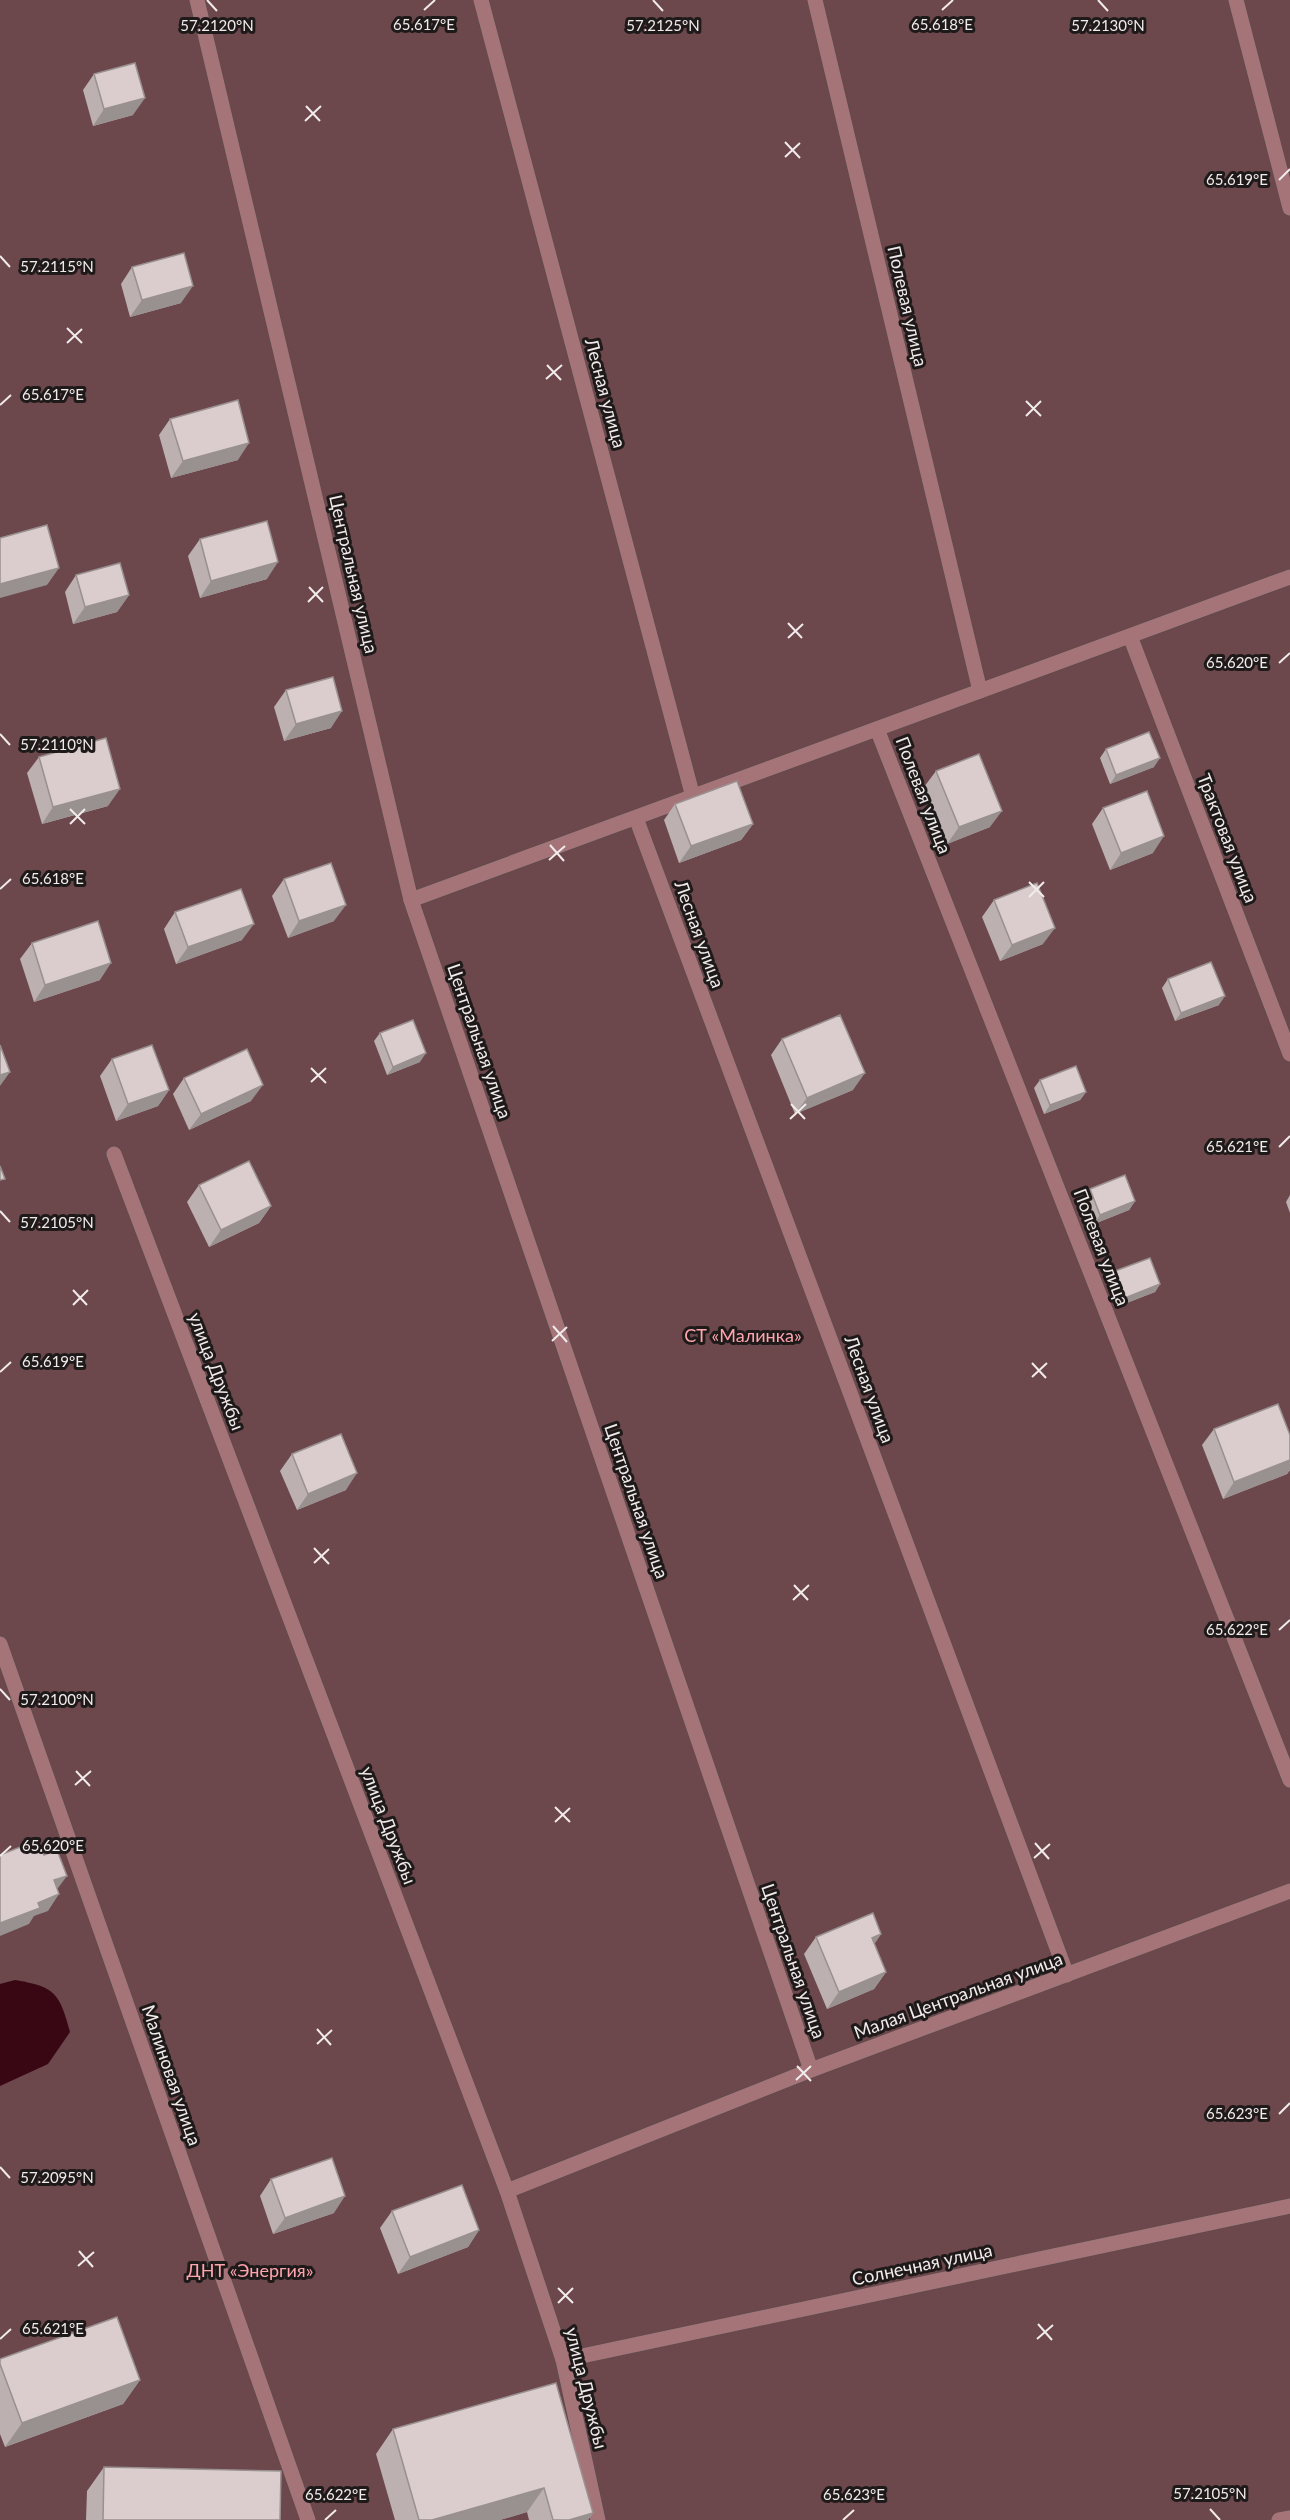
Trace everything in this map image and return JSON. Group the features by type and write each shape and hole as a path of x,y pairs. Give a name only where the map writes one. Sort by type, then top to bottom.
{"street":[{"name":"Центральная улица","path":"197,0 411,900 811,2070"},
{"name":"Лесная улица","path":"481,0 693,796"},
{"name":"Полевая улица","path":"815,0 980,691"},
{"path":"1236,0 1290,208"},
{"path":"411,900 1290,577"},
{"name":"Трактовая улица","path":"1130,636 1290,1054"},
{"name":"Полевая улица","path":"877,729 1290,1780"},
{"name":"Лесная улица","path":"636,818 1067,1975"},
{"name":"улица Дружбы","path":"114,1154 507,2191 563,2360 598,2520"},
{"name":"Малиновая улица","path":"0,1644 308,2520"},
{"name":"Малая Центральная улица","path":"507,2191 811,2070 1290,1891"},
{"name":"Солнечная улица","path":"563,2360 1290,2206"},
{"path":"1279,2520 1290,2518"}],"green space":[{"name":"CТ «Малинка»","path":"0,0 1290,0 1290,2520 0,2520"}],"shaded area":[{"path":"15,1980 48,1989 54,1994 63,2008 70,2032 48,2064 0,2086 0,1984"}],"building":[{"path":"135,63 145,98 104,109 94,74"},
{"path":"184,253 193,286 142,300 132,267"},
{"path":"238,400 249,443 183,461 170,419"},
{"path":"267,521 278,562 211,581 200,539"},
{"path":"47,525 59,568 0,584 0,538"},
{"path":"120,563 129,595 85,607 76,575"},
{"path":"333,677 342,711 296,724 286,690"},
{"path":"1149,732 1160,758 1116,775 1106,749"},
{"path":"106,738 120,789 53,807 39,757"},
{"path":"979,754 1002,811 959,827 936,771"},
{"path":"737,781 753,824 691,846 675,804"},
{"path":"1147,791 1164,836 1121,853 1103,808"},
{"path":"331,863 346,905 299,921 284,879"},
{"path":"1037,883 1055,928 1012,945 994,900"},
{"path":"241,889 254,924 188,947 175,912"},
{"path":"98,921 111,963 45,985 32,943"},
{"path":"1211,962 1225,996 1181,1013 1168,979"},
{"path":"840,1015 865,1073 807,1098 782,1039"},
{"path":"413,1020 426,1053 393,1067 380,1033"},
{"path":"0,1045 10,1072 0,1075"},
{"path":"152,1045 169,1090 128,1104 112,1059"},
{"path":"247,1049 263,1085 201,1114 184,1078"},
{"path":"1076,1066 1086,1092 1050,1105 1040,1080"},
{"path":"249,1161 271,1206 221,1230 199,1185"},
{"path":"0,1166 5,1179 0,1180"},
{"path":"1125,1175 1135,1201 1100,1215 1090,1189"},
{"path":"1150,1258 1160,1284 1125,1298 1115,1271"},
{"path":"1278,1404 1290,1435 1290,1460 1234,1482 1214,1429"},
{"path":"341,1434 357,1473 308,1494 292,1454"},
{"path":"38,1840 44,1855 57,1850 67,1876 54,1880 59,1894 38,1903 40,1908 0,1923 0,1855"},
{"path":"873,1913 881,1934 872,1938 886,1972 839,1992 816,1937"},
{"path":"332,2158 345,2196 285,2218 271,2179"},
{"path":"462,2185 479,2230 410,2257 392,2211"},
{"path":"117,2317 140,2380 22,2423 0,2359"},
{"path":"556,2383 593,2513 569,2520 553,2520 544,2488 432,2520 419,2520 393,2429"},
{"path":"104,2467 281,2471 280,2520 103,2520"}],"park label":[{"name":"ДНТ «Энергия»","path":"250,2270"}]}
